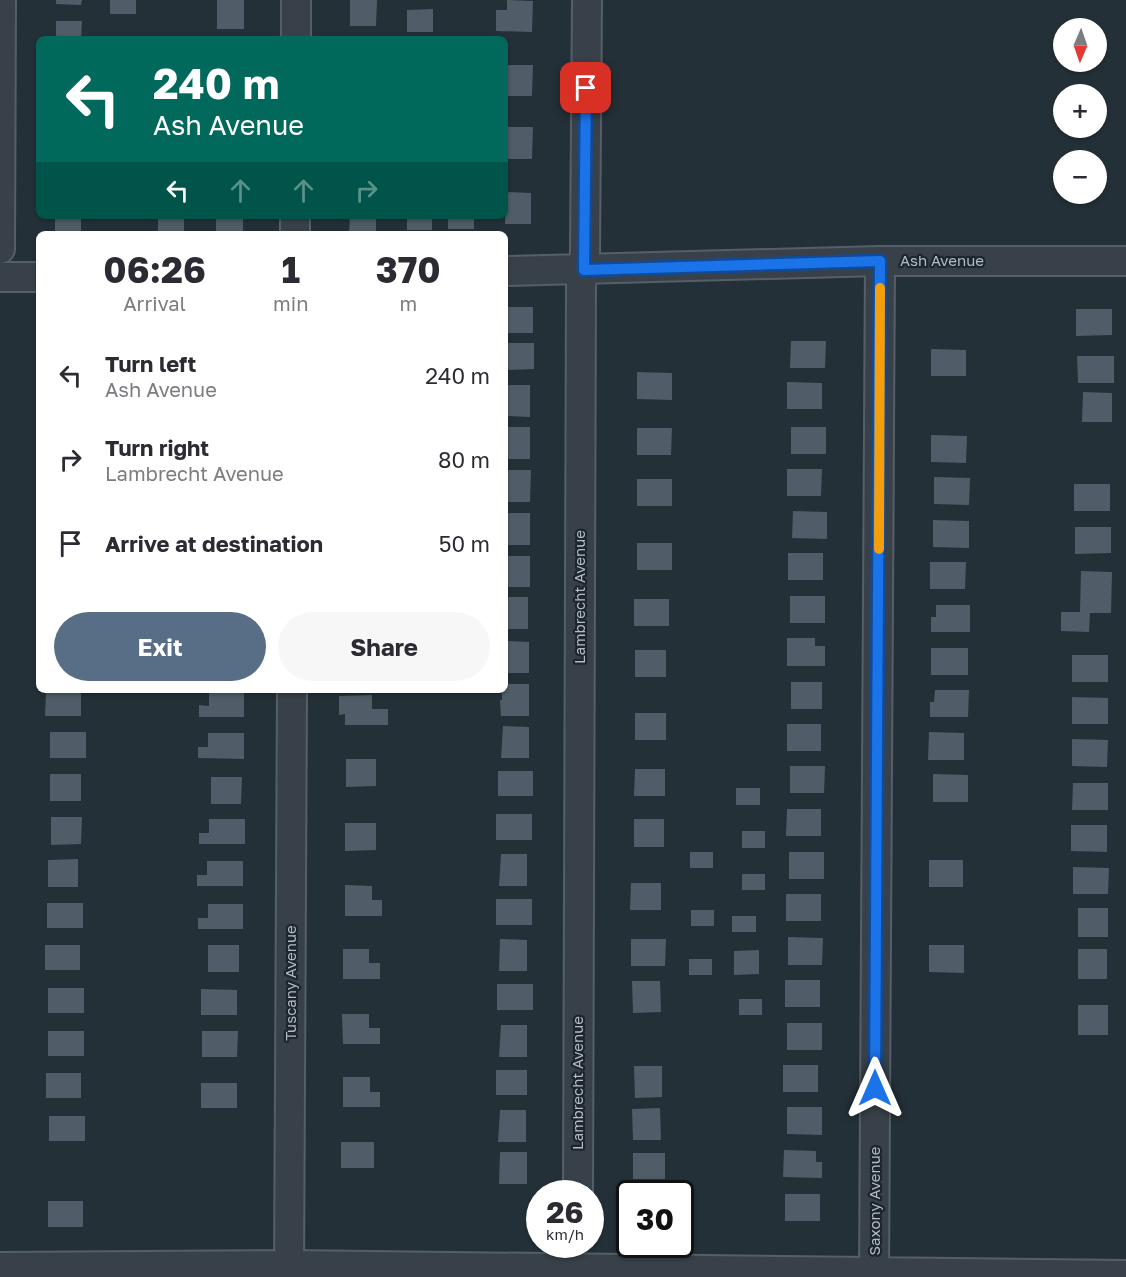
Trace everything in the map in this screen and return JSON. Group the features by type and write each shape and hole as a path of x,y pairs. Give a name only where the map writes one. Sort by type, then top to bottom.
{"street":[{"path":"0,249 2,0"},
{"path":"296,0 296,36"},
{"name":"Lambrecht Avenue","path":"578,1180 581,286 584,270 587,0"},
{"name":"Ash Avenue","path":"508,271 880,261 1126,261"},
{"name":"Saxony Avenue","path":"874,1275 880,261"},
{"path":"0,277 36,277"},
{"name":"Tuscany Avenue","path":"289,1271 292,693"},
{"path":"0,1267 289,1271 578,1264 874,1275 1126,1275"}],"building":[{"path":"56,0 82,0 81,5 56,4"},
{"path":"110,0 136,0 136,14 110,14"},
{"path":"217,0 244,0 244,29 217,29"},
{"path":"350,0 377,0 376,26 350,26"},
{"path":"507,0 533,1 532,32 496,31 496,10 507,10"},
{"path":"433,9 433,32 407,32 407,10"},
{"path":"56,21 82,21 81,36 56,36"},
{"path":"508,65 533,65 532,96 508,96"},
{"path":"508,127 533,127 532,159 508,159"},
{"path":"508,192 531,193 531,224 505,224 505,219 508,219"},
{"path":"55,219 81,219 81,231 55,231"},
{"path":"158,219 184,219 184,231 158,231"},
{"path":"216,219 243,219 243,231 216,231"},
{"path":"350,219 376,219 376,231 349,231"},
{"path":"407,219 432,219 432,230 407,230"},
{"path":"448,219 474,219 474,229 448,229"},
{"path":"508,307 533,307 533,333 508,333"},
{"path":"1076,309 1112,309 1112,335 1076,336"},
{"path":"791,341 826,341 825,368 790,368"},
{"path":"508,343 534,343 534,369 508,370"},
{"path":"931,349 966,350 966,376 931,376"},
{"path":"1077,356 1114,356 1114,383 1078,383"},
{"path":"637,372 672,373 672,400 637,399"},
{"path":"787,382 822,383 822,409 787,409"},
{"path":"508,385 530,385 530,417 508,416"},
{"path":"1083,392 1112,393 1112,422 1082,422"},
{"path":"508,427 530,427 530,459 508,459"},
{"path":"791,427 826,427 826,454 791,454"},
{"path":"637,428 672,428 671,455 637,455"},
{"path":"931,435 967,436 966,463 931,462"},
{"path":"787,469 822,469 821,496 787,496"},
{"path":"508,470 531,470 530,502 508,502"},
{"path":"934,477 970,478 969,505 934,504"},
{"path":"637,479 672,479 672,506 637,506"},
{"path":"1074,484 1110,484 1110,511 1074,511"},
{"path":"793,511 827,512 827,539 792,538"},
{"path":"508,513 530,513 530,545 508,545"},
{"path":"933,520 969,521 969,548 933,547"},
{"path":"1075,527 1111,527 1111,553 1075,554"},
{"path":"637,543 672,543 672,570 637,570"},
{"path":"788,553 823,553 823,580 788,580"},
{"path":"508,556 530,556 530,587 508,587"},
{"path":"930,562 966,562 965,589 930,589"},
{"path":"1081,571 1112,572 1111,613 1090,613 1089,632 1061,631 1061,612 1080,612"},
{"path":"790,596 825,596 825,623 790,623"},
{"path":"508,597 528,597 528,629 508,629"},
{"path":"634,599 669,599 669,626 634,626"},
{"path":"936,605 970,605 970,632 931,632 931,617 936,617"},
{"path":"787,638 815,638 815,646 825,646 825,666 787,666"},
{"path":"508,641 529,642 529,673 508,673"},
{"path":"931,648 968,648 968,675 931,675"},
{"path":"635,650 666,650 666,677 635,677"},
{"path":"1072,655 1108,655 1108,682 1072,682"},
{"path":"791,682 822,682 822,709 791,709"},
{"path":"508,684 529,684 529,716 501,716 500,700 502,700 502,693 508,693"},
{"path":"935,690 969,690 968,717 930,717 930,702 934,702"},
{"path":"46,693 81,693 81,716 45,716"},
{"path":"209,693 244,693 244,717 199,717 199,705 209,706"},
{"path":"372,695 372,709 388,709 388,725 345,725 345,714 339,715 339,696"},
{"path":"1072,697 1108,698 1108,724 1072,724"},
{"path":"635,713 666,713 666,740 635,740"},
{"path":"787,724 821,724 821,751 787,751"},
{"path":"503,726 529,727 529,758 501,758"},
{"path":"50,732 86,732 86,758 50,758"},
{"path":"929,732 964,733 964,760 928,760"},
{"path":"208,733 244,733 244,759 198,758 198,747 208,747"},
{"path":"1072,739 1108,740 1107,767 1072,766"},
{"path":"346,759 376,759 376,786 346,787"},
{"path":"790,766 825,766 824,793 790,793"},
{"path":"635,769 665,769 665,796 634,796"},
{"path":"498,771 533,771 533,796 498,796"},
{"path":"50,774 81,774 81,801 50,801"},
{"path":"933,774 968,775 968,802 933,802"},
{"path":"211,777 242,777 241,804 211,804"},
{"path":"1073,783 1108,783 1108,810 1072,810"},
{"path":"736,788 760,788 760,805 736,805"},
{"path":"787,809 821,809 821,836 786,836"},
{"path":"496,814 532,814 532,840 496,840"},
{"path":"51,817 82,817 81,844 51,845"},
{"path":"209,819 245,819 245,844 199,844 199,833 209,833"},
{"path":"634,819 664,819 664,847 634,847"},
{"path":"345,823 376,823 376,850 345,851"},
{"path":"1071,825 1107,825 1107,852 1071,851"},
{"path":"742,831 765,831 765,848 742,848"},
{"path":"690,852 713,852 713,868 690,868"},
{"path":"789,852 824,852 824,879 789,879"},
{"path":"501,854 527,854 527,886 499,886"},
{"path":"78,859 78,887 48,887 48,860"},
{"path":"929,860 963,860 963,887 929,887"},
{"path":"207,861 243,861 243,886 197,886 197,875 207,875"},
{"path":"1073,867 1109,868 1108,894 1073,894"},
{"path":"742,874 765,874 765,890 742,890"},
{"path":"631,883 661,883 661,910 630,910"},
{"path":"345,885 372,886 372,900 382,900 382,916 345,916"},
{"path":"786,894 821,894 821,921 786,921"},
{"path":"496,899 532,899 532,925 496,925"},
{"path":"47,903 83,903 83,928 47,928"},
{"path":"208,904 243,904 243,929 198,929 198,918 208,918"},
{"path":"1078,908 1108,908 1108,937 1078,937"},
{"path":"691,910 714,910 714,926 691,926"},
{"path":"732,916 756,916 756,932 732,932"},
{"path":"788,937 823,938 822,965 788,965"},
{"path":"500,939 527,940 527,971 499,971"},
{"path":"631,939 666,939 665,966 631,966"},
{"path":"45,945 80,945 80,970 45,970"},
{"path":"208,945 239,945 239,972 208,972"},
{"path":"929,945 964,945 964,973 929,972"},
{"path":"343,949 369,949 369,963 380,963 380,979 343,979"},
{"path":"1078,949 1107,949 1107,979 1078,979"},
{"path":"759,950 759,974 734,975 734,951"},
{"path":"689,959 712,959 712,975 689,975"},
{"path":"785,980 820,980 820,1007 785,1007"},
{"path":"632,981 660,981 661,1012 633,1013"},
{"path":"497,984 533,984 533,1010 497,1010"},
{"path":"48,988 84,988 84,1013 48,1013"},
{"path":"201,989 237,990 237,1015 201,1015"},
{"path":"739,999 762,999 762,1015 739,1015"},
{"path":"1078,1005 1108,1005 1108,1035 1078,1035"},
{"path":"342,1014 369,1014 369,1028 380,1028 380,1044 343,1044"},
{"path":"787,1023 822,1023 822,1050 787,1050"},
{"path":"501,1025 527,1025 527,1057 499,1057"},
{"path":"48,1031 84,1031 84,1056 48,1056"},
{"path":"202,1031 238,1031 237,1057 202,1057"},
{"path":"783,1065 818,1065 818,1092 783,1092"},
{"path":"634,1066 662,1066 662,1097 635,1098"},
{"path":"496,1070 527,1070 527,1095 496,1095"},
{"path":"46,1073 81,1073 81,1098 46,1098"},
{"path":"343,1077 370,1077 370,1092 380,1092 380,1107 343,1107"},
{"path":"201,1083 237,1083 237,1108 201,1108"},
{"path":"787,1107 822,1107 822,1135 787,1134"},
{"path":"660,1108 661,1140 633,1140 632,1109"},
{"path":"500,1110 526,1110 526,1142 498,1142"},
{"path":"49,1116 85,1116 85,1141 49,1141"},
{"path":"341,1142 374,1142 374,1168 341,1168"},
{"path":"784,1150 816,1151 816,1162 822,1162 822,1178 783,1177"},
{"path":"500,1152 527,1152 526,1184 499,1184"},
{"path":"633,1153 665,1153 665,1179 633,1179"},
{"path":"785,1194 820,1194 820,1221 785,1221"},
{"path":"48,1201 83,1201 83,1227 48,1227"}],"slow traffic":[{"path":"879,549 880,288"}],"route":[{"path":"586,88 584,270 880,261 875,1088"}]}
